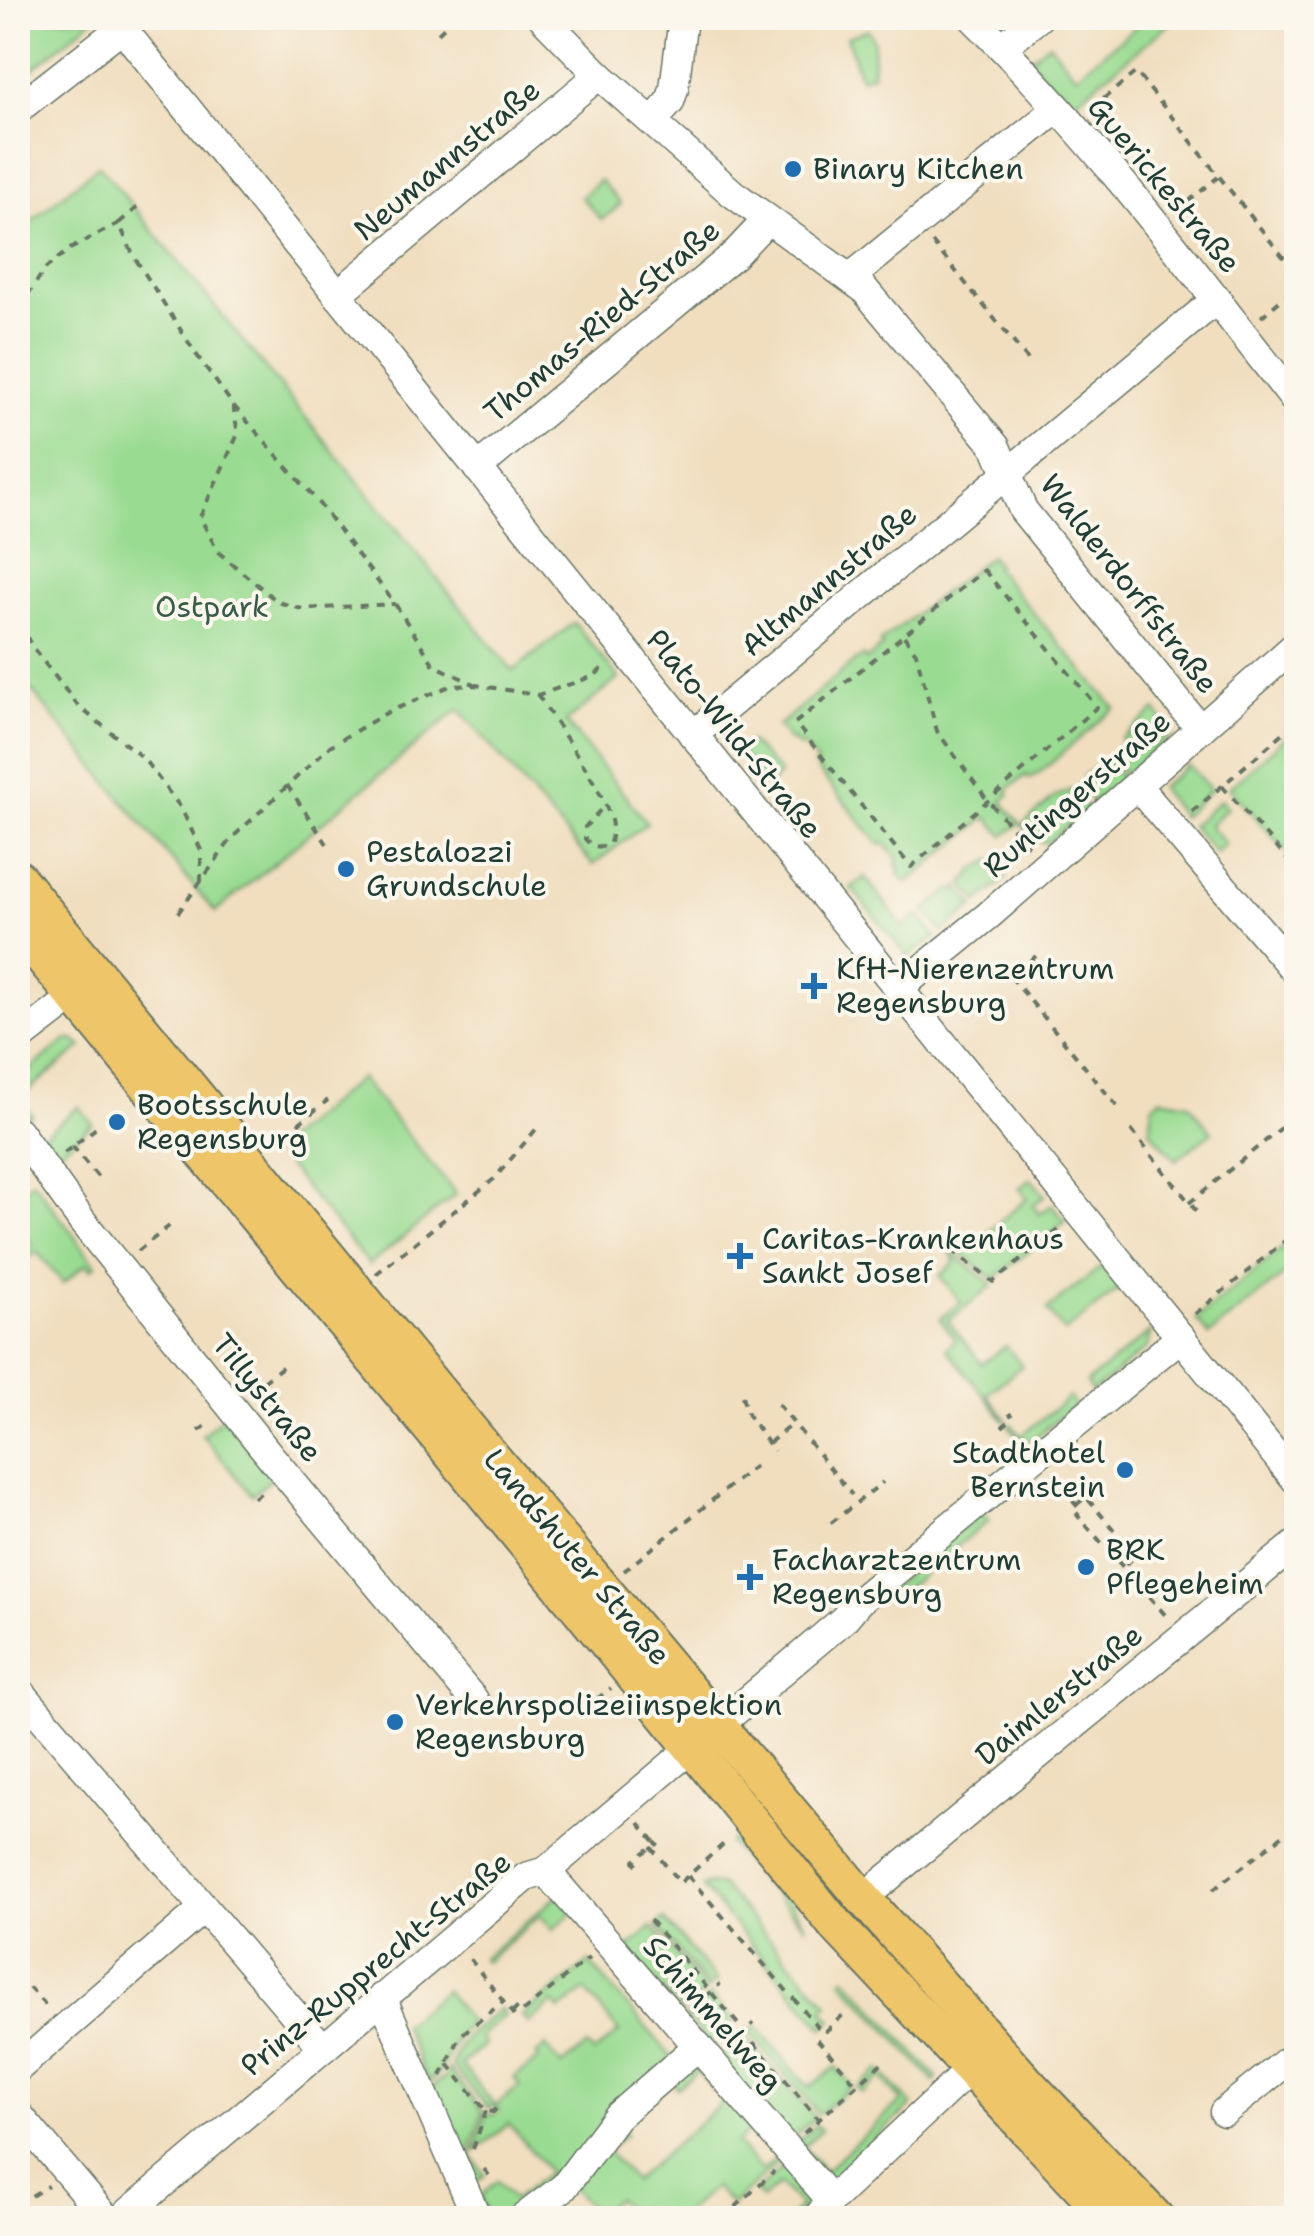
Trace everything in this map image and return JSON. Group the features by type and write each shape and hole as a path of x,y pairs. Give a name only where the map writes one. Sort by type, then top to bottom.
{"main road":[{"name":"Landshuter Straße","path":"18,878 87,987 705,1735 863,1898 1028,2084 1156,2218"},
{"name":"Landshuter Straße","path":"18,928 87,987 252,1162 484,1446 705,1735 833,1922 1110,2218"}],"street":[{"name":"Walderdorffstraße","path":"544,18 599,75 767,220 851,277 996,447 1023,510 1200,729"},
{"path":"653,121 670,102 674,90 683,18"},
{"name":"Guerickestraße","path":"973,18 1064,117 1217,299 1296,402"},
{"path":"1002,47 1038,18"},
{"path":"18,110 128,23"},
{"name":"Plato-Wild-Straße","path":"128,23 337,295 1296,1480"},
{"name":"Neumannstraße","path":"337,295 599,75"},
{"path":"851,277 916,224 1064,117"},
{"name":"Thomas-Ried-Straße","path":"477,468 734,256 767,220"},
{"name":"Altmannstraße","path":"693,735 1217,299"},
{"name":"Runtingerstraße","path":"898,989 1296,645"},
{"path":"1137,786 1296,972"},
{"path":"18,1040 87,987"},
{"name":"Tillystraße","path":"18,1132 82,1221 474,1700"},
{"name":"Prinz-Rupprecht-Straße","path":"122,2218 526,1877 546,1871 1177,1333"},
{"name":"Daimlerstraße","path":"863,1898 1296,1544"},
{"path":"18,1689 322,2048"},
{"name":"Schimmelweg","path":"546,1871 789,2152 824,2209"},
{"path":"18,2068 204,1908"},
{"path":"382,1997 477,2218"},
{"path":"523,2218 564,2187 617,2116 704,2053"},
{"path":"1224,2112 1296,2054"},
{"path":"824,2209 968,2070"},
{"path":"18,2114 106,2218"}],"path":[{"path":"438,33 454,18"},
{"path":"1064,117 1136,72 1296,272"},
{"path":"1157,228 1218,177"},
{"path":"18,310 46,268 70,248 119,223 143,203"},
{"path":"119,223 133,255 233,405 317,501 434,665 476,685"},
{"path":"916,224 1033,366"},
{"path":"1242,332 1296,287"},
{"path":"233,405 238,434 200,517 218,552 278,602 302,608 394,604"},
{"path":"984,570 1097,707 988,801 911,867 795,723 984,570"},
{"path":"18,622 32,648 78,706 143,758 181,808 201,850 201,882"},
{"path":"903,635 919,663 936,731 988,801 1046,865"},
{"path":"178,913 232,838 330,746 388,712 450,686 476,685 538,696 594,676 623,649"},
{"path":"538,696 604,806 613,822 610,843 605,847 592,846 585,839 585,827 604,806"},
{"path":"1173,827 1296,722"},
{"path":"288,785 326,844"},
{"path":"1222,786 1296,870"},
{"path":"1036,956 1011,976 1121,1111"},
{"path":"252,1162 328,1100"},
{"path":"1189,1203 1296,1116"},
{"path":"376,1274 494,1178 538,1127"},
{"path":"55,1160 96,1128"},
{"path":"1131,1130 1197,1212"},
{"path":"72,1146 102,1182"},
{"path":"939,1240 994,1282 1070,1220"},
{"path":"128,1259 174,1223"},
{"path":"1177,1333 1296,1232"},
{"path":"241,1400 287,1363"},
{"path":"742,1396 748,1415 774,1452"},
{"path":"778,1404 852,1495"},
{"path":"1002,1427 1014,1418 1010,1413"},
{"path":"769,1444 794,1423"},
{"path":"613,1580 761,1462"},
{"path":"1051,1475 1081,1512 1077,1515 1182,1636"},
{"path":"830,1522 883,1482"},
{"path":"1076,1505 1086,1497 1136,1556 1121,1568"},
{"path":"584,1710 618,1682"},
{"path":"640,1824 680,1883 740,1830"},
{"path":"1212,1890 1296,1825"},
{"path":"637,1864 634,1861 655,1845"},
{"path":"712,1854 719,1862"},
{"path":"688,1876 823,2034"},
{"path":"710,1921 720,1914"},
{"path":"650,1920 819,2120"},
{"path":"454,1937 514,2016 518,2008 522,2012 608,1942"},
{"path":"747,1964 756,1956"},
{"path":"18,1976 66,2026"},
{"path":"676,2021 720,1984"},
{"path":"778,2000 787,1992"},
{"path":"423,2092 445,2073 461,2035 503,2002"},
{"path":"844,2014 816,2040 857,2085"},
{"path":"704,2053 754,2024"},
{"path":"724,2218 819,2120 886,2059"},
{"path":"448,2064 486,2111 497,2108"},
{"path":"472,2153 486,2111"},
{"path":"482,2166 492,2179"},
{"path":"18,2204 69,2174"},
{"path":"750,2194 758,2202"}],"green space":[{"path":"18,18 94,18 18,81"},
{"path":"1147,18 1177,18 1069,106 1030,59 1049,43 1076,75"},
{"path":"868,29 874,42 872,74 860,78 847,37"},
{"name":"Ostpark","path":"99,165 513,671 574,623 619,678 566,722 647,823 593,865 459,709 215,912 18,674 18,232"},
{"path":"600,180 621,204 602,220 581,197"},
{"path":"990,556 995,568 1115,708 1038,774 1029,778 1026,775 1007,790 1010,794 1002,802 1020,823 1004,836 987,817 907,883 898,873 899,860 884,843 880,845 820,773 814,765 817,762 803,745 791,742 778,726 856,660 863,656 866,660 883,646 880,642"},
{"path":"1156,710 1172,734 1125,775 1111,756 1123,742 1121,739"},
{"path":"1296,728 1296,862 1229,788"},
{"path":"750,742 781,774 767,785 739,751"},
{"path":"1106,759 1122,778 1093,802 1079,785"},
{"path":"1188,765 1211,790 1182,817 1160,788"},
{"path":"1072,790 1088,809 1047,843 1038,841 1022,825 1056,796"},
{"path":"1220,800 1227,808 1209,825 1225,844 1215,853 1191,826"},
{"path":"992,860 1007,878 978,902 963,884 975,869"},
{"path":"865,877 903,927 918,915 936,937 908,957 851,888"},
{"path":"959,887 974,906 943,932 925,910"},
{"path":"67,1040 82,1047 19,1098 32,1115 27,1118 18,1106 18,1079"},
{"path":"360,1078 456,1194 369,1265 274,1150"},
{"path":"1161,1098 1189,1103 1212,1132 1176,1160 1150,1130 1153,1105"},
{"path":"79,1107 93,1124 55,1155 42,1136"},
{"path":"1031,1179 1045,1196 1033,1205 1039,1214 1052,1205 1066,1221 994,1279 952,1246 960,1239 969,1249 1027,1198 1019,1188"},
{"path":"33,1181 96,1265 91,1269 86,1264 63,1283 37,1252 29,1258 25,1252 33,1245 19,1228 27,1221 18,1210 18,1193"},
{"path":"1296,1237 1296,1265 1209,1335 1196,1319"},
{"path":"949,1250 993,1285 948,1321 982,1364 1006,1346 1022,1366 987,1394 1005,1421 947,1349 955,1339 940,1319 961,1302 940,1276 956,1261"},
{"path":"1102,1266 1120,1288 1065,1332 1047,1310"},
{"path":"1151,1331 1147,1348 1092,1392 1086,1383"},
{"path":"1069,1397 1075,1405 1032,1440 1018,1438 1009,1426 1021,1436"},
{"path":"223,1417 273,1477 252,1495 202,1435"},
{"path":"982,1512 989,1520 896,1597 889,1589"},
{"path":"735,1837 788,1897 806,1928 729,1843"},
{"path":"721,1885 829,2005 823,2011 832,2020 823,2028 702,1887"},
{"path":"558,1895 573,1912 553,1930 540,1915 485,1962 482,1959"},
{"path":"664,1919 717,1981 710,1988 657,1926"},
{"path":"652,1927 707,1990 682,2012 627,1949"},
{"path":"589,1962 672,2057 559,2181 513,2218 489,2218 481,2201 484,2192 497,2181 514,2200 549,2172 509,2124 474,2152 486,2114 493,2115 499,2110 488,2108 452,2065 455,2056 471,2033 500,2009 505,2015 479,2037 485,2044 461,2064 495,2106 520,2086 514,2078 539,2059 536,2055 546,2046 562,2066 587,2046 594,2053 619,2032 585,1990 560,2010 553,2003 528,2023 522,2016"},
{"path":"846,1977 937,2078 935,2082 842,1980"},
{"path":"445,1990 470,2023 429,2084 403,2025"},
{"path":"711,1996 734,2021 709,2043 686,2017"},
{"path":"756,2026 809,2088 836,2067 852,2086 819,2114 749,2032"},
{"path":"744,2036 815,2118 790,2140 718,2058"},
{"path":"696,2057 756,2124 737,2143 762,2171 782,2153 785,2156 732,2205 714,2187 679,2218 635,2218 616,2198 597,2214 572,2189 619,2126 626,2134 607,2151 634,2181 724,2101 697,2071 677,2088 670,2079"},
{"path":"449,2069 483,2112 469,2153 485,2175 477,2181 471,2179 431,2089"},
{"path":"879,2069 912,2105 829,2181 795,2145 816,2125 821,2130 803,2147 825,2171 902,2101 880,2077 862,2093 858,2088"},
{"path":"789,2161 817,2193 798,2218 789,2218 801,2207 779,2184 762,2199 756,2192"}],"place":[{"name":"Binary Kitchen","path":"793,169"},
{"name":"Pestalozzi Grundschule","path":"346,869"},
{"name":"KfH-Nierenzentrum Regensburg","path":"814,986"},
{"name":"Bootsschule Regensburg","path":"117,1122"},
{"name":"Caritas-Krankenhaus Sankt Josef","path":"740,1256"},
{"name":"Stadthotel Bernstein","path":"1125,1470"},
{"name":"BRK Pflegeheim","path":"1086,1567"},
{"name":"Facharztzentrum Regensburg","path":"750,1577"},
{"name":"Verkehrspolizeiinspektion Regensburg","path":"395,1722"}]}
